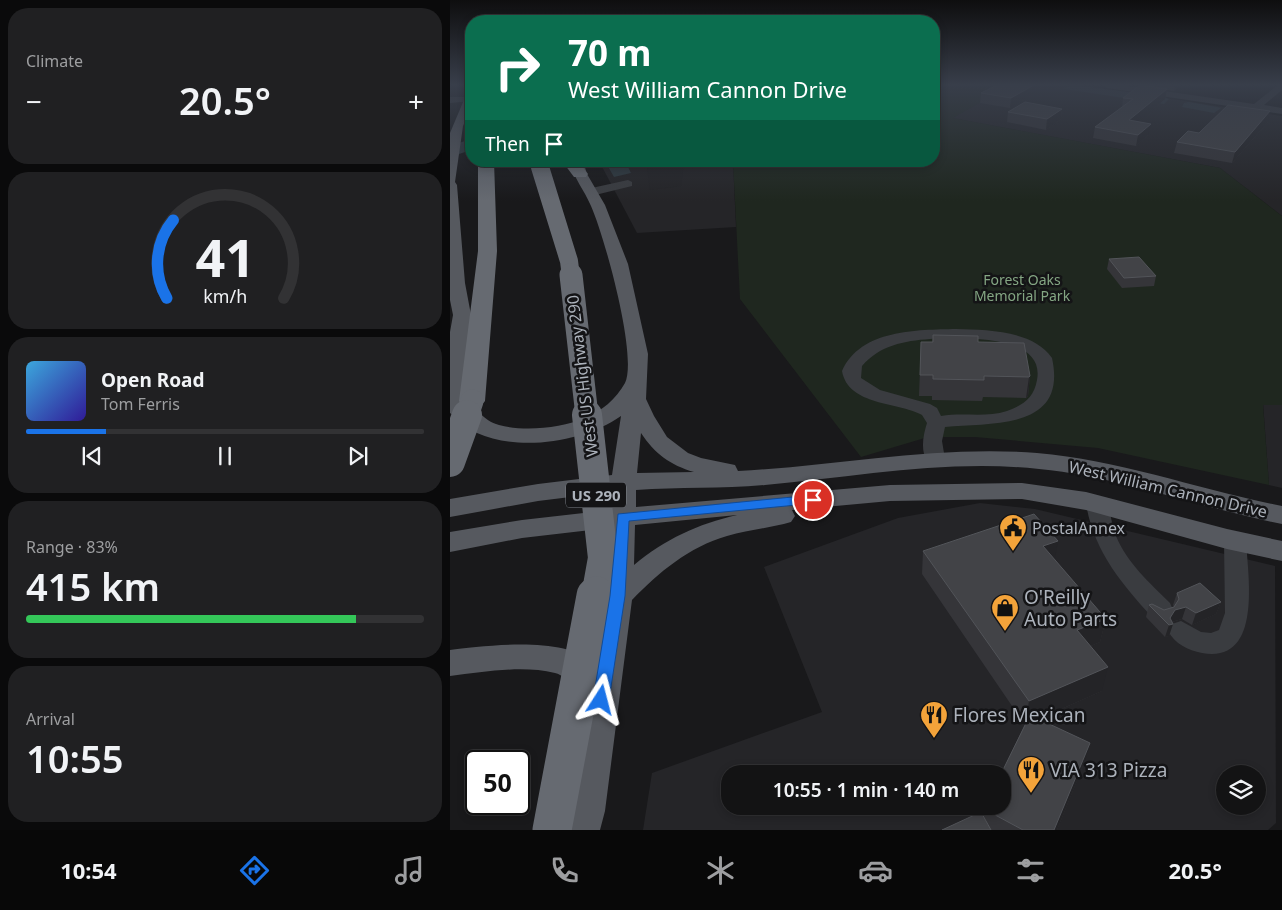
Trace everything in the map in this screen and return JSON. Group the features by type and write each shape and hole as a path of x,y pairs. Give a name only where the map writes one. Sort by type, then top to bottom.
{"highway":[{"path":"450,462 472,401 484,293 489,192 487,167"},
{"name":"West US Highway 290","path":"540,167 569,261 603,558 552,830"}],"main road":[{"path":"451,174 456,126"},
{"path":"579,172 602,213 620,264 638,354 636,391 624,482 618,596 598,719 586,811 581,830"},
{"path":"450,185 456,283 462,315 451,402 469,419 488,430 530,436 579,429 614,411 636,391"},
{"path":"636,391 648,430 667,451 687,462 717,470 764,477"},
{"path":"928,491 935,459"},
{"name":"West William Cannon Drive","path":"764,477 935,459 1004,459 1076,466 1117,474 1282,515"},
{"path":"450,508 510,496 624,482 764,477"},
{"name":"West William Cannon Drive","path":"450,542 522,529 623,517 850,496 928,491 1022,491 1097,504 1282,551"},
{"path":"618,596 652,565 685,543 722,528 806,512 850,496"},
{"path":"1242,542 1282,544"},
{"path":"450,663 523,656 566,662 584,675 598,719"}],"street":[{"path":"579,172 628,184"},
{"path":"935,459 932,441 936,423 930,412 923,408 876,394 858,385 852,378 857,358 879,346 903,337 974,333 1002,337 1026,345 1035,350 1046,361 1048,367 1042,397 1029,408 994,419 944,420 936,423"},
{"path":"1097,504 1099,521 1106,542 1118,562 1161,610"},
{"path":"1181,631 1194,641 1206,643 1216,643 1229,636 1237,613 1242,542"}],"shaded area":[{"path":"983,124 1282,124 1282,216 1220,168"},
{"path":"602,167 733,167 736,227 637,233"},
{"path":"608,167 628,167 631,173 614,177"},
{"path":"1282,347 1282,488 1269,485 1259,348"},
{"path":"980,503 1035,509 1275,566 1276,823 1268,830 643,830 652,773 822,712 764,567 898,518"}],"green space":[{"name":"Forest Oaks Memorial Park","path":"940,124 984,124 1220,168 1282,216 1282,405 1263,405 1269,485 1098,448 975,437 928,437 861,457 740,299 733,167 940,167"}],"building":[{"path":"1099,124 1151,124 1138,135 1095,127"},
{"path":"1209,124 1259,124 1235,152 1177,142 1188,131 1199,133"},
{"path":"1139,257 1156,276 1124,278 1109,259"},
{"path":"933,335 978,336 978,342 1024,343 1030,376 984,376 984,380 933,379 933,375 920,375 921,342 933,342"},
{"path":"1034,514 1058,541 1043,546 1106,619 1077,630 1108,667 1029,701 923,551"},
{"path":"1200,583 1221,602 1196,613 1186,607 1175,610 1170,618 1173,624 1169,625 1149,605 1152,604 1164,610 1174,607 1179,599 1177,593"},
{"path":"1030,715 1090,743 1054,830 1023,830 995,815 1011,815 1011,765 1005,765"},
{"path":"974,815 983,815 991,830 942,830"}],"waterway":[{"path":"450,152 465,146"}],"place":[{"name":"PostalAnnex","path":"1013,552"},
{"name":"O'Reilly Auto Parts","path":"1005,632"},
{"name":"Flores Mexican","path":"934,739"},
{"name":"VIA 313 Pizza","path":"1031,794"}],"route":[{"path":"601,700 618,596 623,517 813,500"}]}
